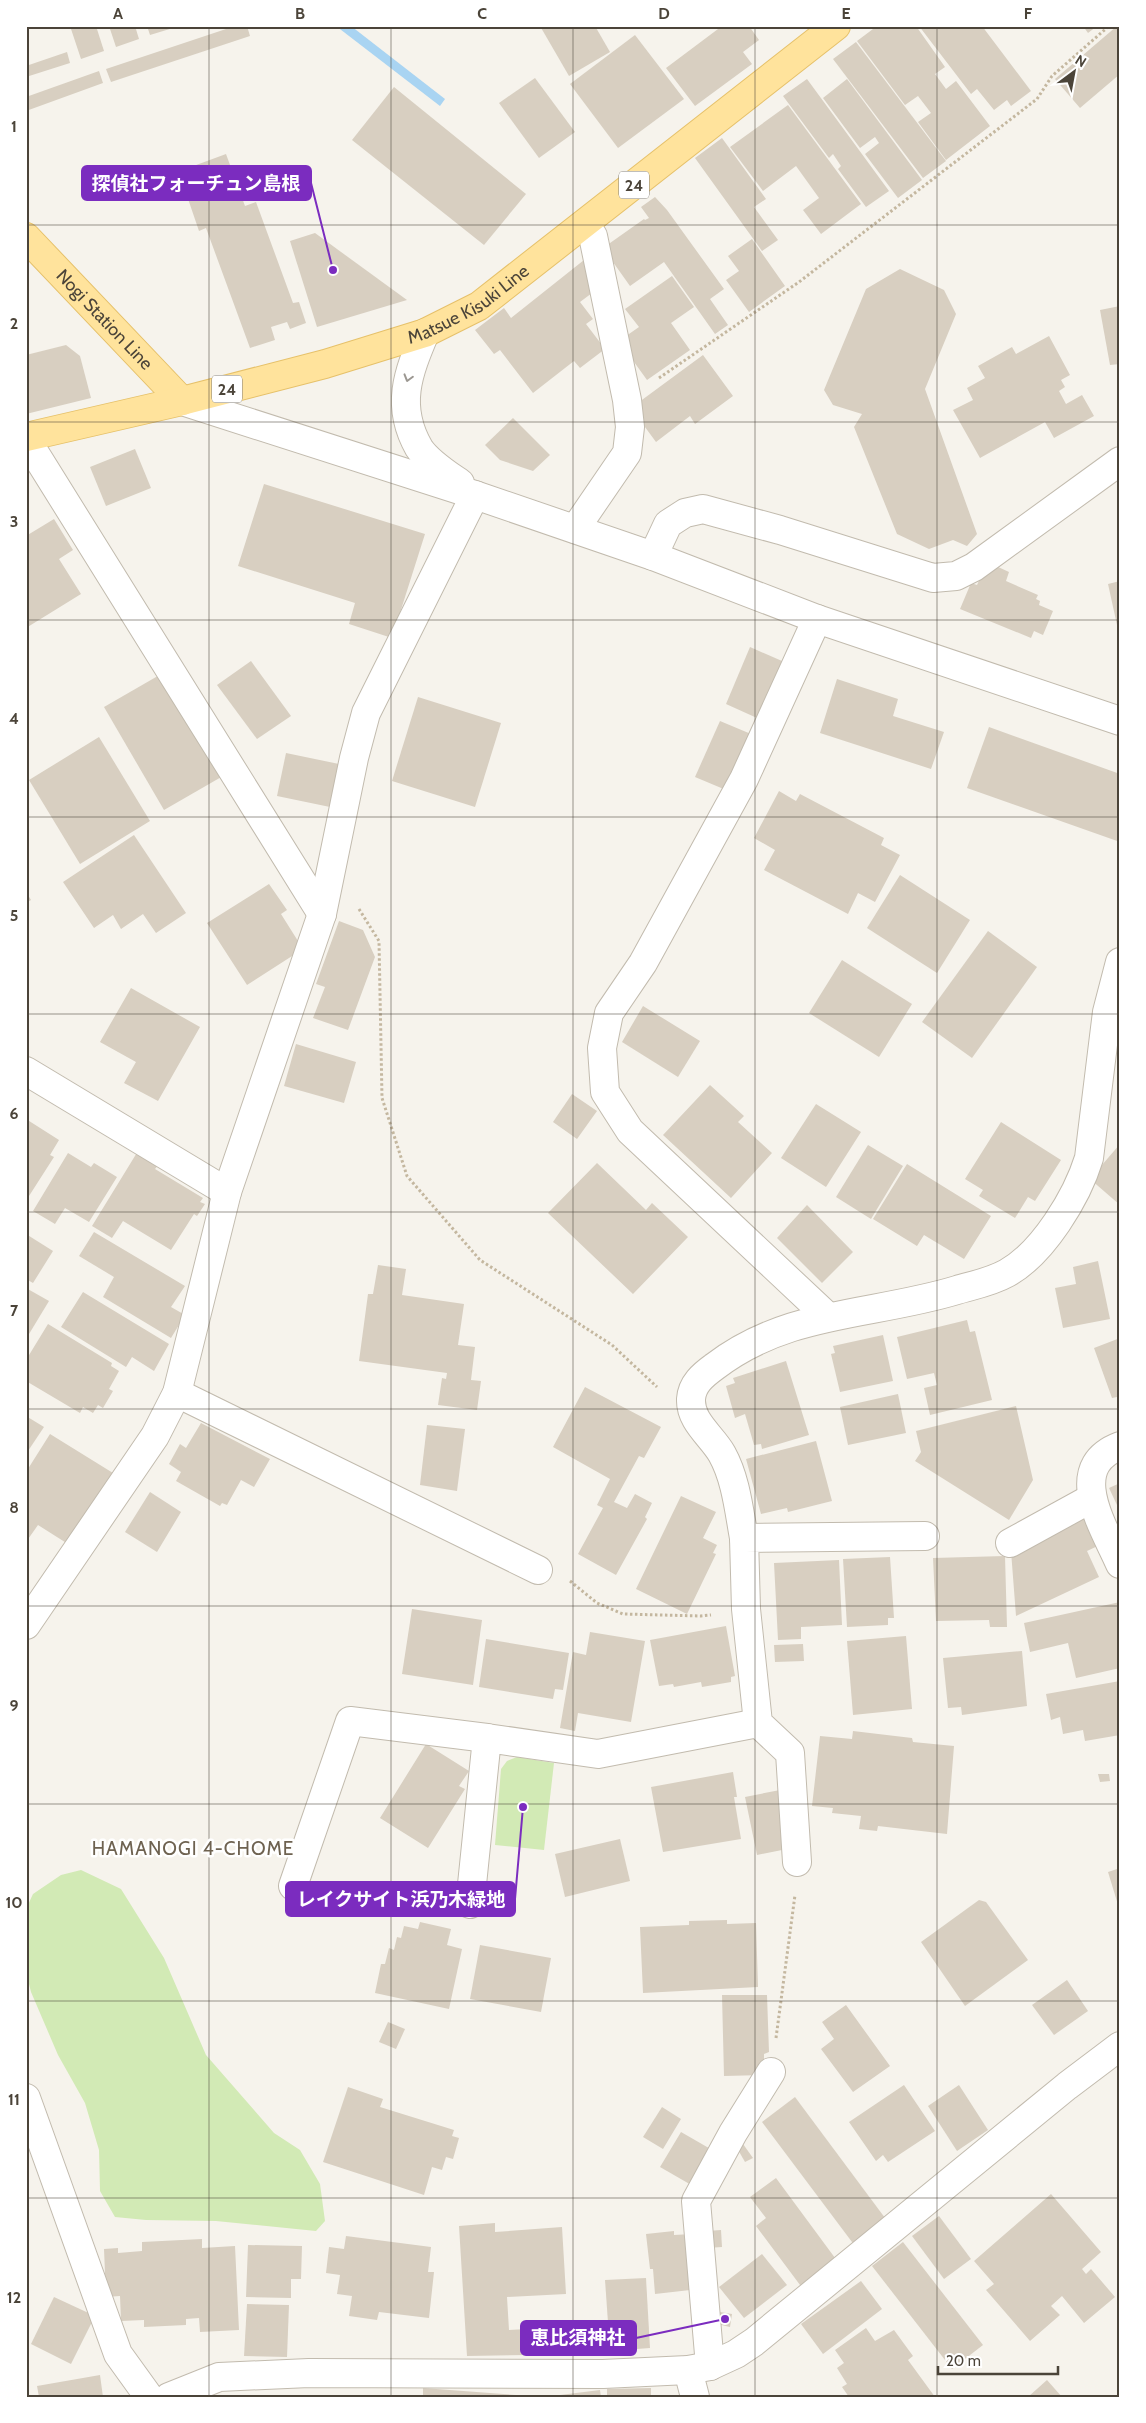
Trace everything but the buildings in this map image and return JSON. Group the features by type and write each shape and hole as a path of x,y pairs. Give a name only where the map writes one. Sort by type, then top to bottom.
{"main road":[{"name":"Matsue Kisuki Line","path":"26,438 182,401 325,364 425,333 479,306 836,26"},
{"name":"Nogi Station Line","path":"26,238 182,401"}],"street":[{"path":"575,529 627,453 630,427 627,400 593,236 585,224"},
{"path":"425,333 413,361 406,388 406,406 412,430 420,449 439,468 475,495"},
{"path":"182,401 575,529 653,556 816,619 1120,721"},
{"path":"26,438 322,914"},
{"path":"653,556 668,524 685,512 703,509 780,530 933,578 950,578 974,567 1120,461"},
{"path":"26,1625 155,1436 177,1393 227,1192 322,914 354,758 366,713 475,495"},
{"path":"816,619 744,779 643,964 608,1013 602,1048 605,1092 630,1131 828,1317"},
{"path":"797,1862 790,1753 758,1723 746,1609 744,1538 738,1498 723,1454 698,1421 692,1408 692,1391 702,1376 734,1352 784,1328 828,1317 936,1297 992,1280 1018,1266 1048,1234 1084,1175 1088,1158 1107,1012 1120,962"},
{"path":"27,1073 227,1192"},
{"path":"177,1393 538,1570"},
{"path":"1120,1446 1110,1450 1100,1458 1092,1471 1090,1483 1092,1498 1120,1564"},
{"path":"1010,1543 1092,1498"},
{"path":"744,1538 824,1539 925,1536"},
{"path":"293,1886 350,1721 598,1754 758,1723"},
{"path":"470,1904 487,1738"},
{"path":"169,2397 220,2377 309,2373 603,2374 699,2368 736,2354 754,2342 1067,2086 1120,2046"},
{"path":"695,2397 699,2368 696,2201 733,2133 771,2072"},
{"path":"26,2098 81,2245 118,2354 149,2397"}],"path":[{"path":"627,400 799,282 1037,99 1052,76 1109,26"},
{"path":"330,881 346,889 379,941 382,1098 407,1176 480,1260 612,1345 669,1398 691,1400"},
{"path":"538,1570 555,1570 597,1603 623,1614 701,1616 746,1609"},
{"path":"771,2072 798,1873 797,1862"}],"green space":[{"path":"517,1757 554,1763 544,1850 495,1845 501,1769 507,1761"},
{"path":"81,1870 121,1889 164,1958 206,2055 274,2133 300,2150 320,2184 325,2221 316,2231 216,2221 146,2220 115,2217 100,2191 99,2150 85,2103 58,2055 31,1992 26,1972 26,1909 33,1894 61,1875"}],"water":[{"path":"336,26 351,26 445,99 440,106"}],"place":[{"name":"探偵社フォーチュン島根","path":"333,270"},
{"name":"レイクサイト浜乃木緑地","path":"523,1807"},
{"name":"恵比須神社","path":"725,2319"}],"district":[{"name":"HAMANOGI 4-CHOME","path":"193,1848"}]}
